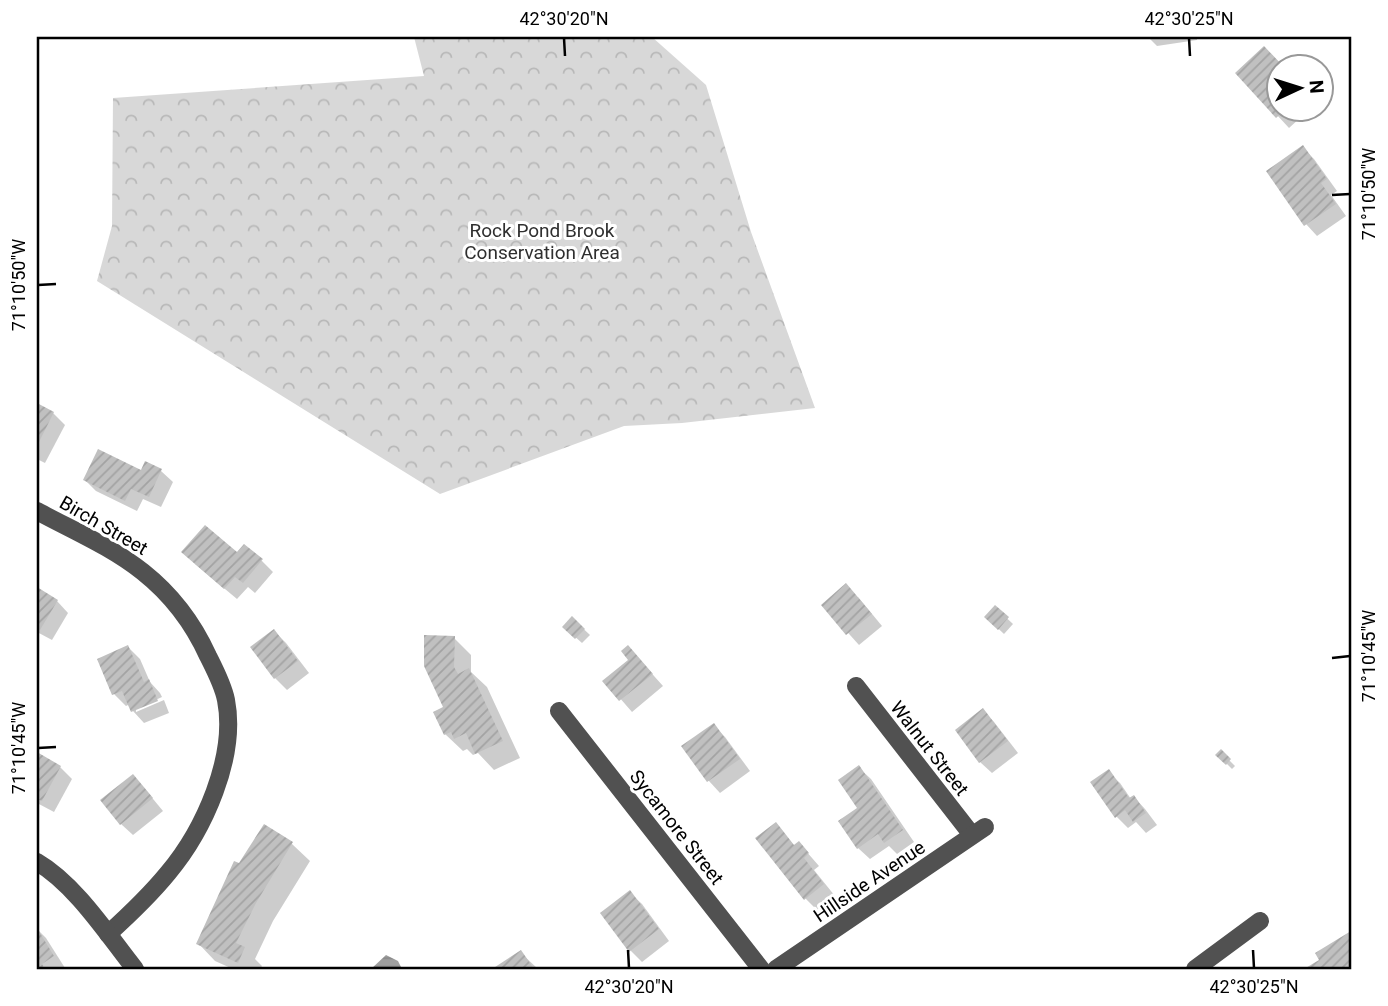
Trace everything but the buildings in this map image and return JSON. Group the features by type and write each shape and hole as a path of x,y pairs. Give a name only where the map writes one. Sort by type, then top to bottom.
{"street":[{"name":"Birch Street","path":"37,512 119,556 143,572 165,592 184,614 201,642 223,688 226,701 228,727 224,758 219,780 200,824 170,871 108,934"},
{"name":"Walnut Street","path":"856,686 979,831"},
{"name":"Sycamore Street","path":"559,711 761,969"},
{"name":"Hillside Avenue","path":"776,969 979,831"},
{"path":"37,862 72,892 135,969"},
{"path":"1195,969 1260,921"}],"green space":[{"name":"Rock Pond Brook Conservation Area","path":"414,37 652,37 706,85 751,232 815,408 682,423 624,426 440,494 97,281 112,226 113,98 424,76"}],"shaded area":[{"path":"386,955 398,961 402,969 371,969"}]}
